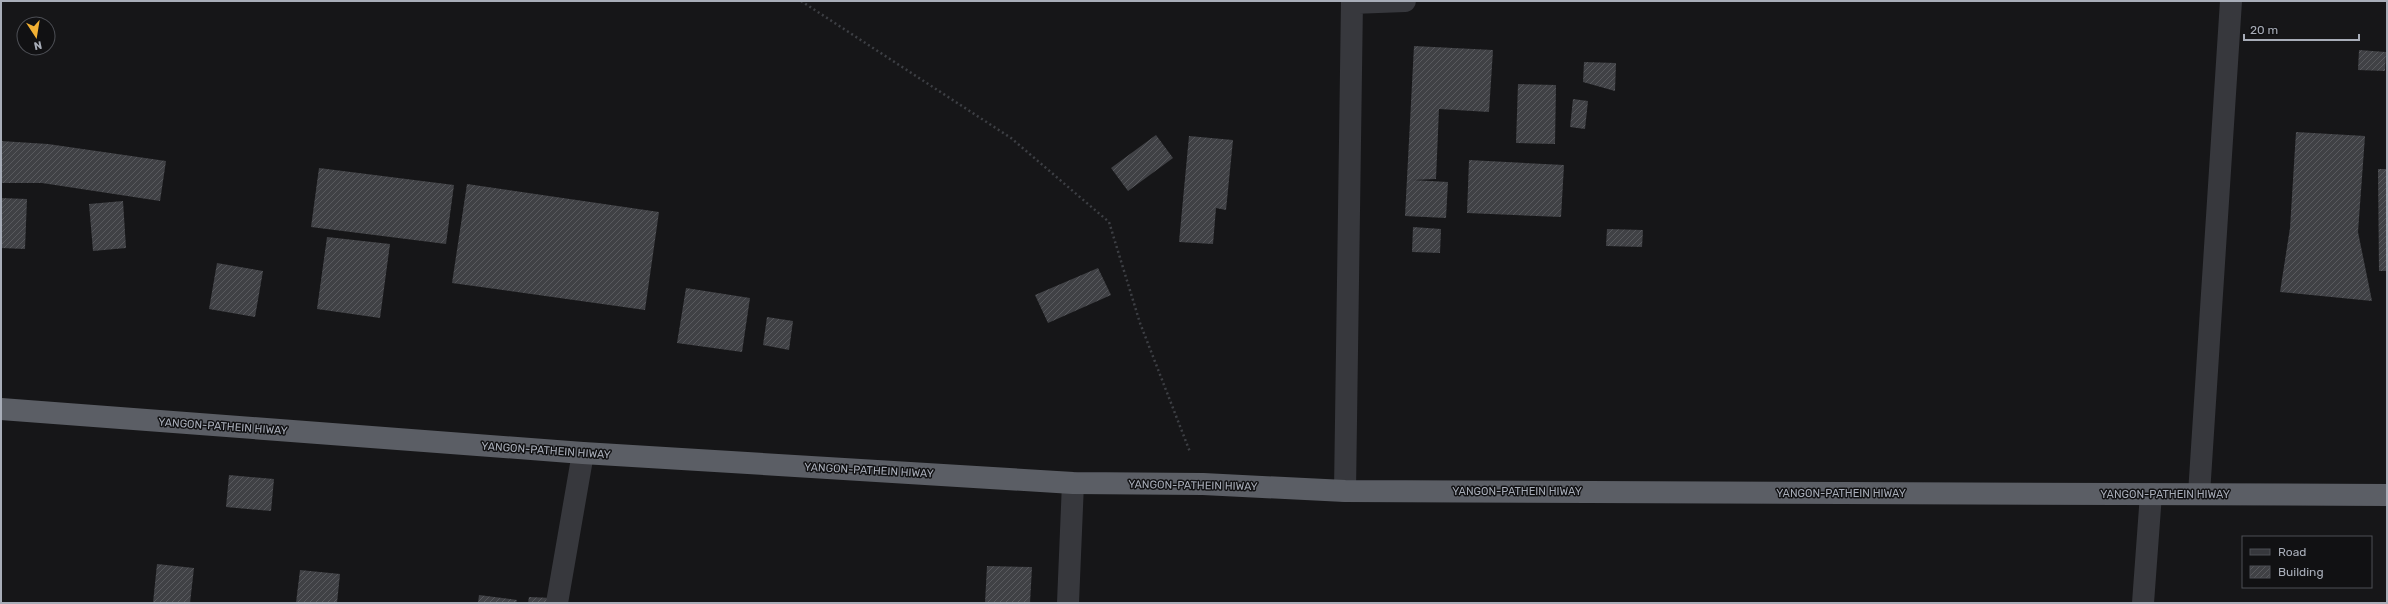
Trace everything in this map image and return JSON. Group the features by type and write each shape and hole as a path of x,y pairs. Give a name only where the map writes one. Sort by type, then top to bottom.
{"highway":[{"name":"YANGON-PATHEIN HIWAY","path":"1,409 583,453 1073,483 1203,484 1345,491 2387,495"}],"street":[{"path":"1345,491 1352,2 1404,1"},
{"path":"2199,494 2231,1"},
{"path":"558,603 583,453"},
{"path":"1068,603 1073,483"},
{"path":"2143,603 2151,494"}],"path":[{"path":"801,1 1012,138 1108,222 1140,323 1203,484"}],"building":[{"path":"1414,46 1493,50 1489,112 1439,109 1436,179 1413,180 1448,182 1446,218 1405,216"},
{"path":"2359,50 2386,52 2385,71 2358,70"},
{"path":"1584,62 1616,63 1615,91 1583,82"},
{"path":"1518,84 1556,85 1555,144 1516,143"},
{"path":"1573,99 1588,101 1585,129 1570,127"},
{"path":"2296,132 2365,136 2358,232 2372,301 2280,292 2290,228"},
{"path":"1156,135 1173,158 1128,191 1111,168"},
{"path":"1189,136 1233,140 1226,210 1216,208 1213,244 1179,242"},
{"path":"1,141 48,144 166,161 160,201 42,183 1,183"},
{"path":"1469,160 1564,165 1561,217 1467,213"},
{"path":"319,168 454,185 446,244 311,227"},
{"path":"2378,169 2387,169 2387,271 2379,271"},
{"path":"467,184 659,212 645,310 452,283"},
{"path":"1,198 27,199 25,249 1,248"},
{"path":"123,201 126,248 93,251 89,204"},
{"path":"1413,227 1441,229 1440,253 1412,252"},
{"path":"1607,229 1643,230 1642,247 1606,246"},
{"path":"327,237 390,244 380,318 317,309"},
{"path":"217,263 263,271 255,317 209,309"},
{"path":"1098,268 1111,295 1048,323 1035,295"},
{"path":"686,288 750,298 742,352 677,343"},
{"path":"767,317 793,321 789,350 763,345"},
{"path":"229,475 274,479 271,511 226,507"},
{"path":"157,564 194,568 190,603 153,603"},
{"path":"987,566 1032,567 1030,603 985,603"},
{"path":"300,570 340,574 337,603 296,603"},
{"path":"479,595 517,600 516,603 478,603"},
{"path":"529,597 553,598 553,603 528,603"}]}
